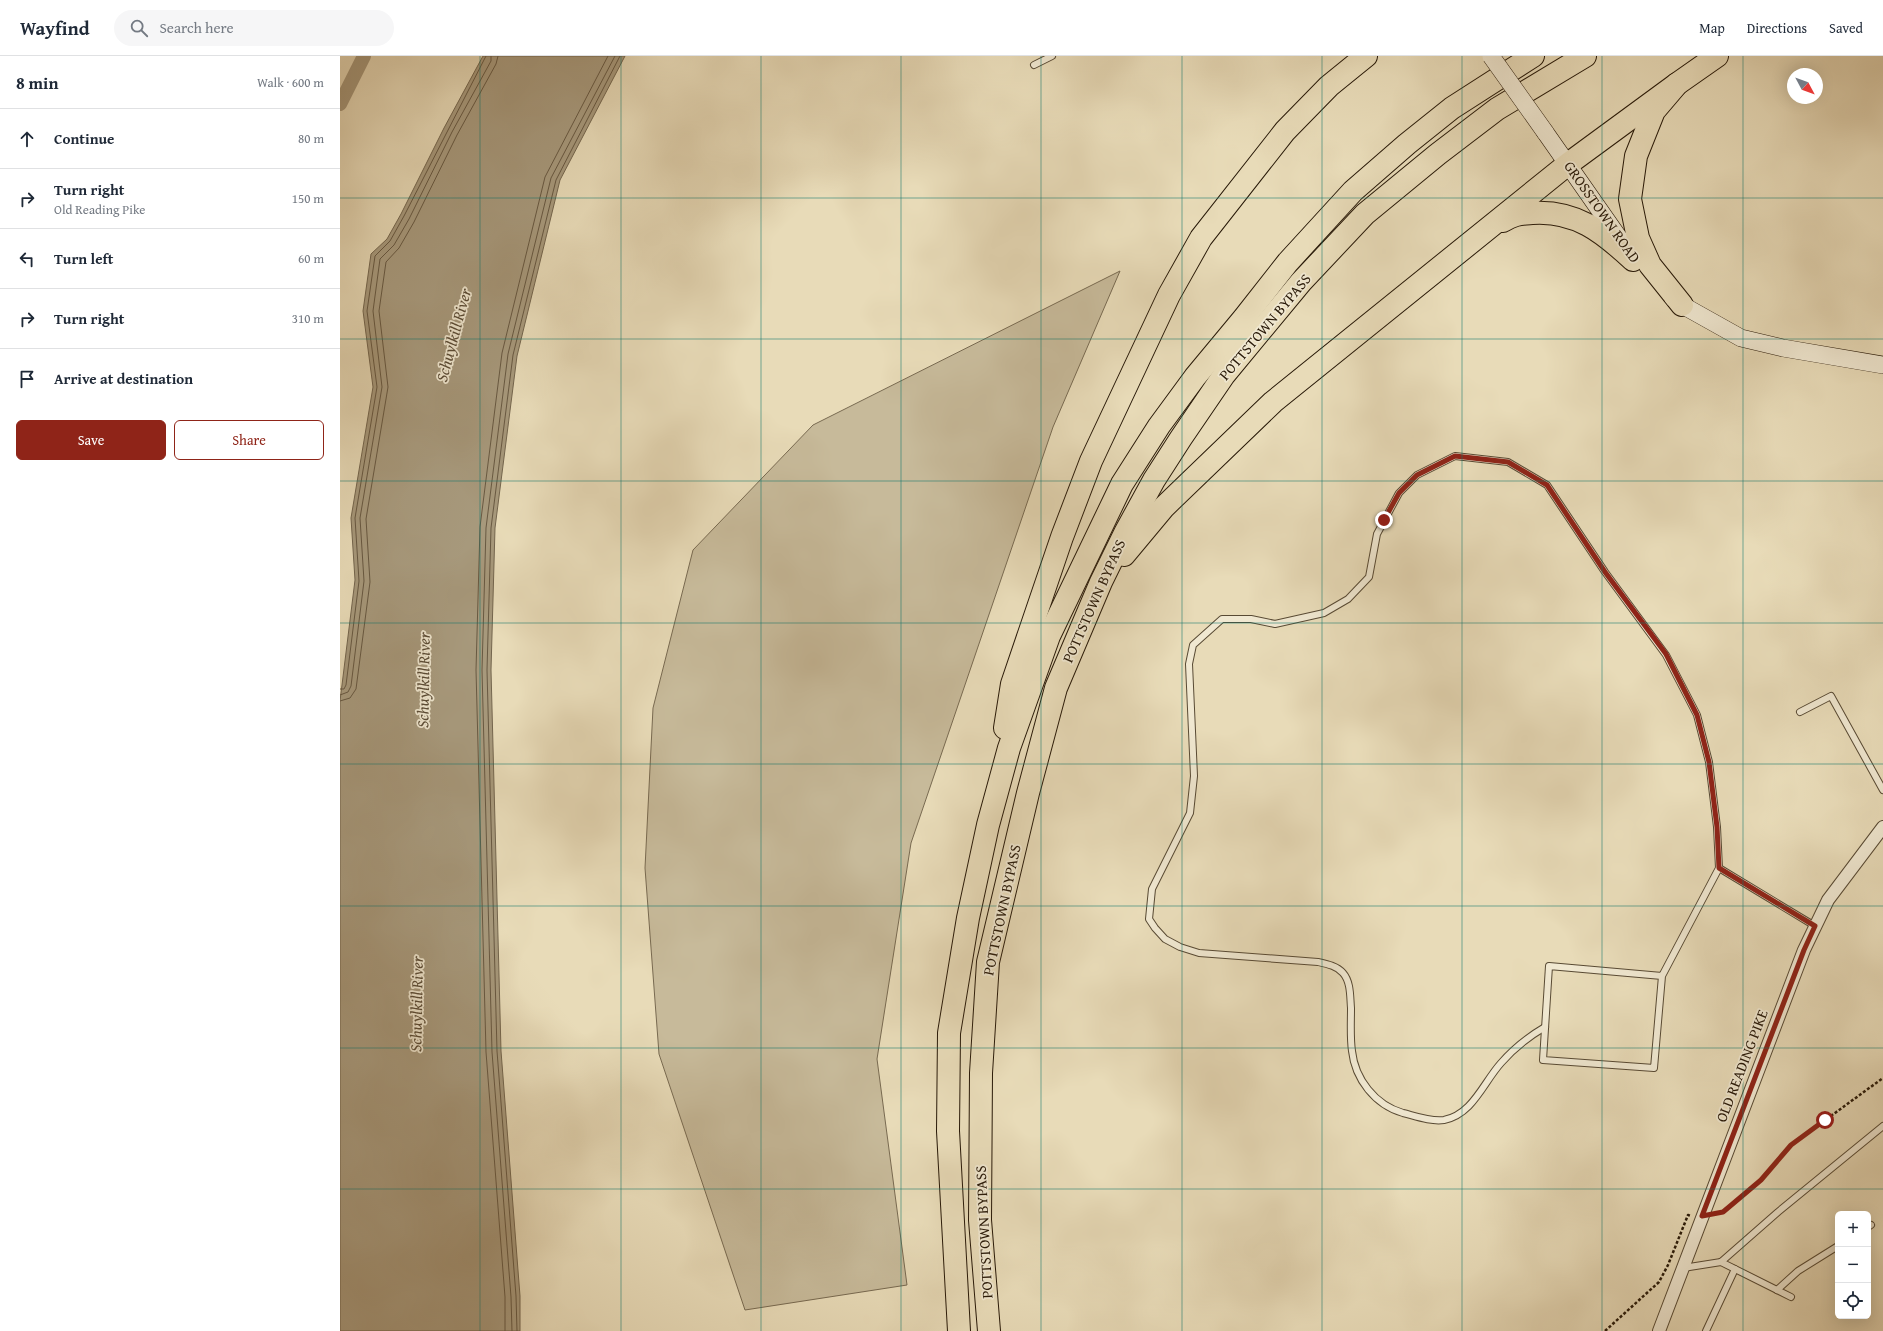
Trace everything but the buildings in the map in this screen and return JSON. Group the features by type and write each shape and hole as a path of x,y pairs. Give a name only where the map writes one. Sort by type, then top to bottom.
{"highway":[{"path":"988,825 1012,684 1054,559 1092,461 1166,302 1202,238 1285,132 1329,86 1366,56"},
{"name":"POTTSTOWN BYPASS","path":"958,1331 948,1131 950,1033 968,918 988,825 1009,748 1049,636 1122,484 1160,426 1195,377 1288,262 1353,191 1452,108 1533,56"},
{"name":"POTTSTOWN BYPASS","path":"990,1331 980,1220 982,1073 988,962 1028,793 1056,688 1101,582 1151,487 1181,438 1224,375 1301,282 1365,214 1438,154 1497,109 1585,56"},
{"path":"1101,582 1164,507 1273,402 1568,164 1717,56"},
{"path":"1677,84 1654,111 1636,156 1630,200 1638,238 1650,265 1682,305"},
{"path":"1484,231 1513,215 1549,212 1581,220 1607,236 1633,260"}],"street":[{"name":"GROSSTOWN ROAD","path":"1491,56 1568,164 1633,260 1682,305 1741,338 1783,348 1883,366"},
{"name":"OLD READING PIKE","path":"1659,1331 1804,950 1828,900 1883,827"}],"lane":[{"path":"1034,65 1052,56"},
{"path":"1545,1027 1518,1045 1499,1064 1467,1108 1458,1115 1443,1120 1420,1118 1393,1110 1374,1097 1361,1079 1352,1052 1348,982 1343,972 1332,966 1318,962 1199,953 1165,939 1149,919 1152,889 1190,814 1194,776 1189,664 1193,645 1222,619 1251,619 1275,624 1324,613 1348,599 1369,577 1377,534 1399,493 1417,475 1455,456 1508,462 1547,485 1605,572 1670,661 1697,715 1709,762 1717,827 1719,868 1662,976 1654,1068 1543,1060 1549,966 1662,976"},
{"path":"1800,712 1831,696 1883,790"},
{"path":"1719,868 1815,926"},
{"path":"1682,1268 1721,1262 1778,1212 1883,1126"},
{"path":"1777,1290 1798,1271 1836,1247"},
{"path":"1721,1262 1791,1297"},
{"path":"1706,1331 1735,1269"}],"path":[{"path":"1605,1331 1659,1282 1668,1265 1688,1215 1702,1216 1723,1212 1761,1180 1791,1145 1883,1078"}],"shaded area":[{"path":"1120,271 1053,427 911,843 877,1059 907,1285 745,1310 659,1054 645,868 653,708 693,550 813,425"}],"water":[{"name":"Schuylkill River","path":"483,56 625,56 560,180 517,356 495,528 491,670 501,1051 520,1296 520,1331 340,1331 340,701 355,580 351,518 373,387 363,311 371,254 387,239"}],"waterway":[{"path":"340,104 364,56"}],"route":[{"path":"1384,520 1399,493 1417,475 1455,456 1508,462 1547,485 1605,572 1666,654 1697,715 1709,762 1717,827 1719,868 1815,926 1804,950 1702,1216 1723,1212 1761,1180 1791,1145 1825,1120"}]}
